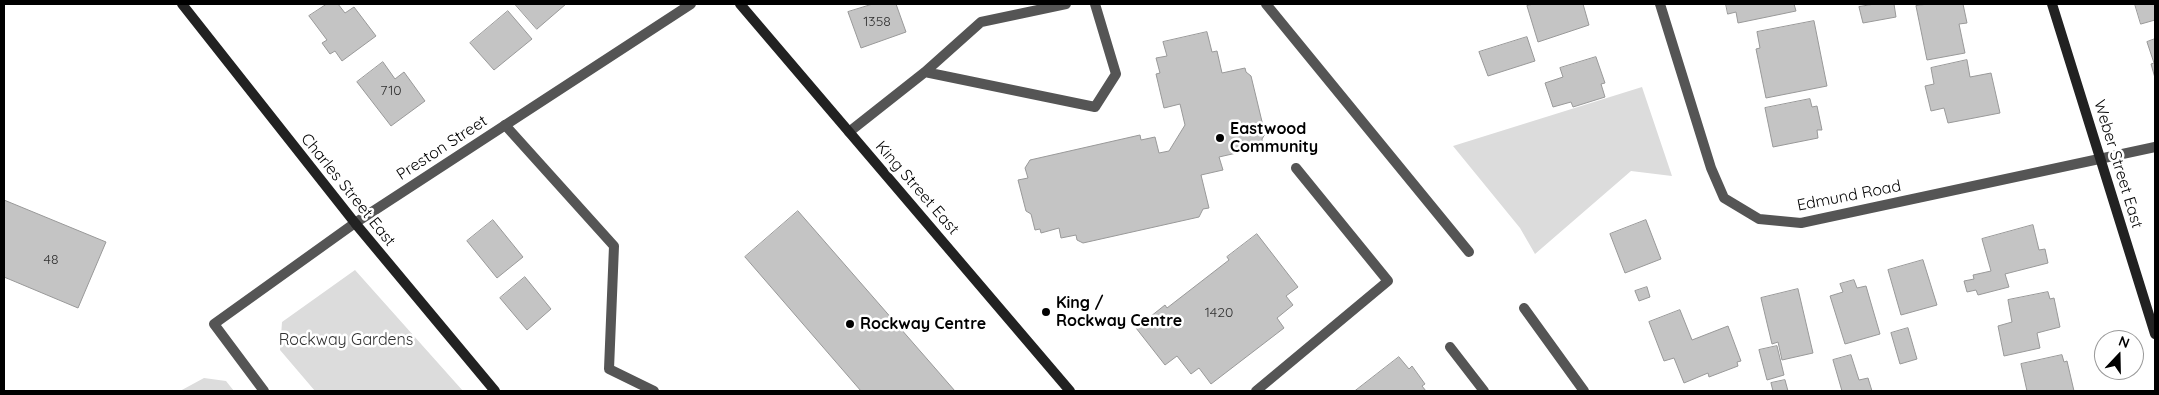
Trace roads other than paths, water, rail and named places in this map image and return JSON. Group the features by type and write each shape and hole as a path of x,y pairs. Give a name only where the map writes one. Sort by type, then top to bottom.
{"main road":[{"name":"Charles Street East","path":"182,4 355,223 494,391"},
{"name":"King Street East","path":"740,4 1070,391"},
{"name":"Weber Street East","path":"2052,4 2155,334"}],"street":[{"name":"Preston Street","path":"264,391 214,324 355,223 691,4"},
{"path":"849,132 925,72 981,22 1066,4"},
{"path":"925,72 1095,107 1116,74 1095,4"},
{"path":"1266,4 1469,252"},
{"name":"Edmund Road","path":"1660,4 1711,168 1724,198 1759,219 1802,223 2155,147"},
{"path":"505,125 614,246 609,369 654,391"},
{"path":"1256,391 1388,281 1296,168"},
{"path":"1524,308 1584,391"},
{"path":"1450,347 1484,391"}],"place":[{"name":"Eastwood Community","path":"1220,138"},
{"name":"King / Rockway Centre","path":"1046,312"},
{"name":"Rockway Centre","path":"850,324"}],"park label":[{"name":"Rockway Gardens","path":"346,340"}]}
